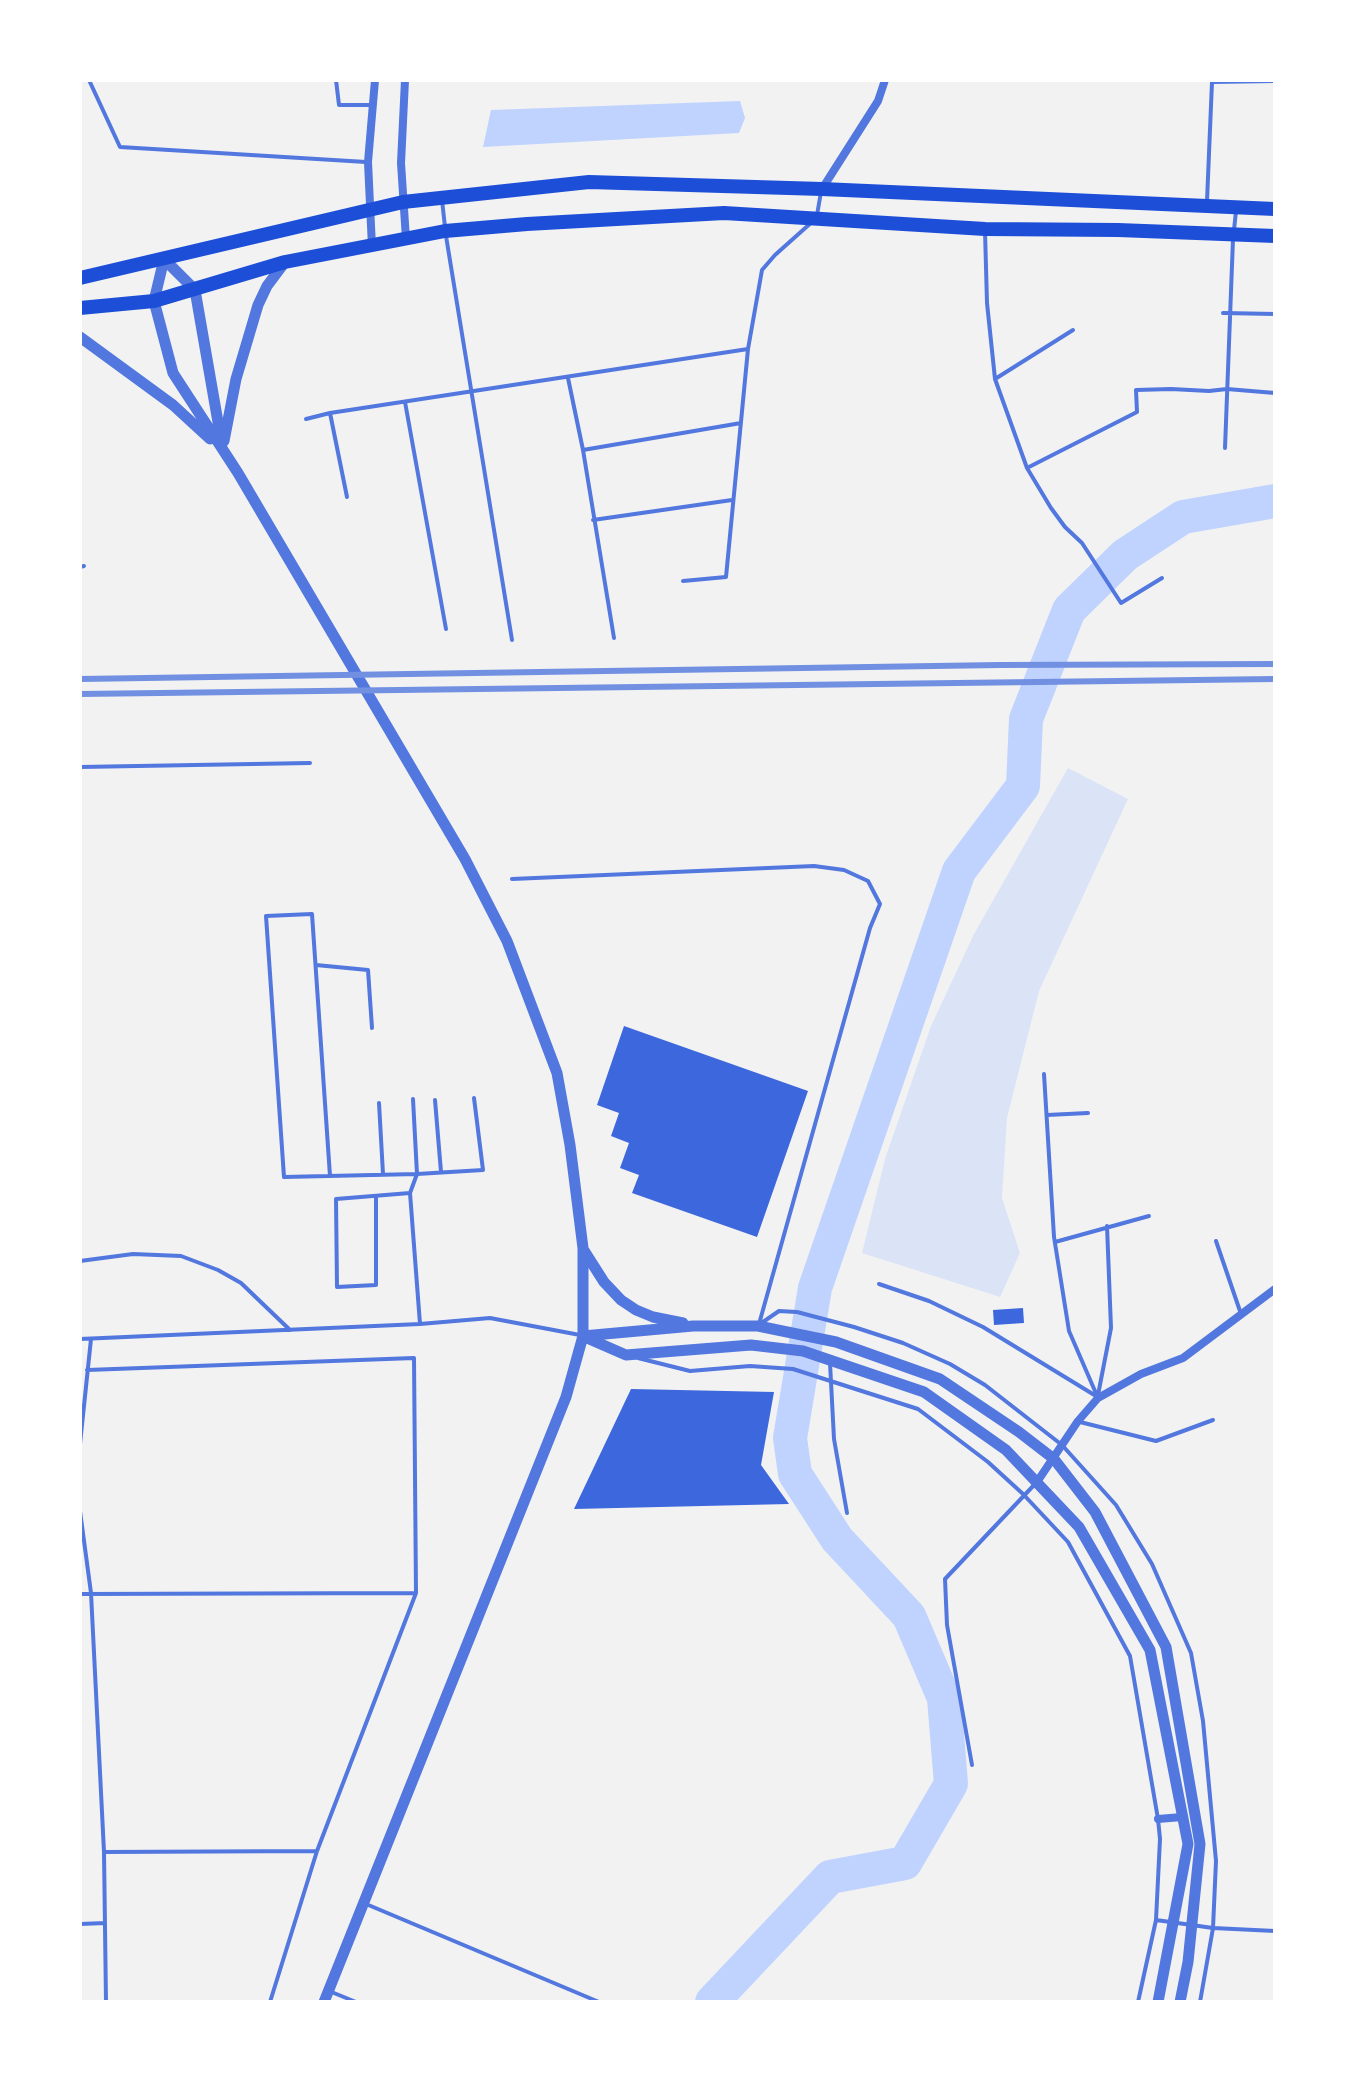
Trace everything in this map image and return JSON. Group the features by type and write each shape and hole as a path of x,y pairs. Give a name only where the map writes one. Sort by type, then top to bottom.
{"main road":[{"path":"80,278 369,208 589,182 1275,209"},
{"path":"80,308 154,301 285,262 445,231 527,224 724,213 985,229 1275,236"}],"street":[{"path":"372,247 368,162 375,80"},
{"path":"405,80 401,163 406,240"},
{"path":"822,189 878,101 885,80"},
{"path":"164,259 195,290 223,450"},
{"path":"164,259 154,301 173,373 223,450 465,859 507,941 557,1073 583,1248 583,1336 566,1397 326,1996"},
{"path":"223,450 236,379 258,305 267,286 285,262"},
{"path":"80,337 173,405 223,450"},
{"path":"583,1248 604,1282 628,1305 653,1317 693,1326"},
{"path":"1037,1482 1078,1421 1098,1398 1141,1374 1183,1358 1275,1289"},
{"path":"583,1336 693,1326 758,1326 830,1340 940,1379 1054,1459 1095,1512 1166,1647 1200,1844 1180,2002"},
{"path":"583,1336 626,1355 751,1345 794,1350 924,1392 1006,1450 1079,1527 1150,1650 1188,1844 1158,2002"},
{"path":"1158,1819 1182,1817"}],"lane":[{"path":"89,80 120,147 368,162"},
{"path":"336,80 339,105 373,105"},
{"path":"1206,208 1212,82 1275,81"},
{"path":"683,581 726,577 748,349 762,270 817,217 822,189"},
{"path":"441,198 512,640"},
{"path":"1225,448 1236,209"},
{"path":"985,229 987,303 995,379 1027,468 1058,518 1082,543 1121,603 1162,578"},
{"path":"1223,313 1275,314"},
{"path":"995,379 1073,330"},
{"path":"306,419 748,349"},
{"path":"568,378 614,638"},
{"path":"1027,468 1137,412 1136,390 1227,389 1275,393"},
{"path":"405,402 446,629"},
{"path":"330,413 347,497"},
{"path":"583,450 741,423"},
{"path":"593,520 732,500"},
{"path":"80,767 310,763"},
{"path":"512,879 814,866 844,870 868,881 880,904 870,928 758,1326"},
{"path":"330,1176 312,914 266,916 284,1177 330,1176 383,1174 417,1174 483,1170 474,1098"},
{"path":"316,965 368,970 372,1028"},
{"path":"1044,1074 1055,1242 1069,1331 1098,1398"},
{"path":"413,1099 417,1174 410,1193 420,1324"},
{"path":"435,1100 441,1172"},
{"path":"379,1103 383,1174"},
{"path":"1047,1115 1088,1113"},
{"path":"376,1196 376,1285 337,1287 336,1199 410,1193"},
{"path":"1055,1242 1149,1216"},
{"path":"1098,1398 1111,1328 1107,1226"},
{"path":"1216,1241 1241,1314"},
{"path":"80,1261 133,1254 181,1256 218,1270 241,1283 290,1330"},
{"path":"879,1284 929,1301 983,1327 1098,1398"},
{"path":"758,1326 779,1311 797,1312 903,1343 950,1364 985,1385 1062,1445 1116,1505 1152,1564 1191,1653 1203,1721 1216,1861 1213,1928 1200,2002"},
{"path":"80,1339 420,1324 490,1318 583,1336"},
{"path":"80,1444 91,1339"},
{"path":"626,1355 690,1371 750,1366 793,1369 918,1409 988,1462 1068,1542 1130,1656 1158,1819 1156,1920 1138,2002"},
{"path":"87,1370 414,1358 416,1593 317,1851 270,2002"},
{"path":"826,1359 831,1383 834,1439 847,1513"},
{"path":"1078,1421 1156,1441 1213,1420"},
{"path":"972,1765 947,1625 945,1579 1037,1482"},
{"path":"80,1511 91,1593 104,1852 106,2002"},
{"path":"80,1594 416,1593"},
{"path":"104,1852 317,1851"},
{"path":"364,1903 599,2002"},
{"path":"1156,1920 1213,1928 1275,1931"},
{"path":"80,1924 105,1923"},
{"path":"326,1996 356,2002"}],"shaded area":[{"path":"1068,768 1128,799 1039,991 1007,1118 1002,1198 1020,1253 1000,1297 862,1253 885,1159 931,1026 974,934"}],"water":[{"path":"740,101 745,118 739,133 483,147 491,110"}],"building":[{"path":"624,1026 808,1091 757,1237 632,1193 639,1175 620,1168 629,1143 611,1136 619,1113 597,1105"},
{"path":"1023,1308 1024,1323 994,1325 993,1310"},
{"path":"631,1389 774,1392 761,1465 789,1504 574,1509"}],"waterway":[{"path":"712,2002 830,1877 905,1863 951,1784 944,1698 909,1616 837,1539 795,1474 790,1438 815,1288 959,871 1023,786 1026,719 1069,610 1125,555 1183,517 1275,501"}],"railway":[{"path":"80,679 1000,665 1275,664"},
{"path":"80,694 1275,679"}]}
